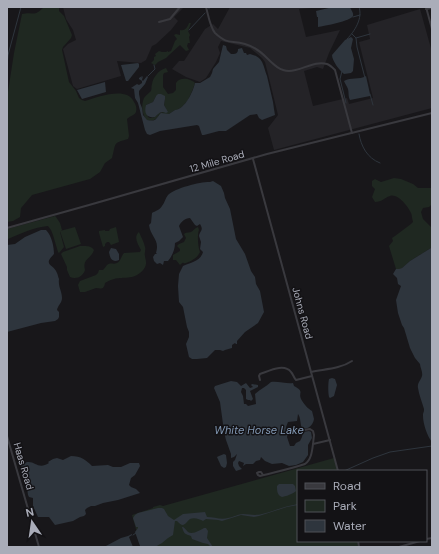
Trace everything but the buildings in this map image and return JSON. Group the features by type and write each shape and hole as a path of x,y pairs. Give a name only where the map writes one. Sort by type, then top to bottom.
{"street":[{"path":"159,22 170,18 180,7"},
{"path":"206,7 214,31 220,38 225,41 247,44 259,51 272,64 281,69 288,71 318,64 328,64 335,70 352,133"},
{"path":"432,8 426,8 432,29"},
{"name":"12 Mile Road","path":"7,228 253,158 432,113"},
{"name":"Johns Road","path":"253,158 338,470"},
{"path":"311,372 327,370 352,361"},
{"path":"260,380 260,374 282,368 290,370 296,380 312,376"},
{"path":"263,476 307,463 310,459 314,444 314,435 313,431 310,429 304,430"},
{"name":"Haas Road","path":"7,436 39,547"},
{"path":"314,444 330,440"},
{"path":"399,547 416,542"}],"shaded area":[{"path":"63,7 184,7 174,17 178,21 171,30 152,46 146,60 141,63 117,61 121,76 77,89 73,86 63,49 68,44 76,40 73,30 66,19"},
{"path":"230,7 324,7 299,9 306,37 340,30 323,69 317,67 304,71 313,106 347,98 349,104 373,98 359,42 370,39 367,25 420,9 432,52 432,108 274,150 268,128 278,115 265,62 250,48 221,41 218,47 220,53 216,62 206,78 200,82 186,77 172,69 179,61 184,61 205,29 213,24 218,29"}],"green space":[{"path":"44,7 59,7 59,11 64,16 72,35 62,50 69,82 79,98 85,101 112,94 125,95 130,97 134,102 136,112 127,119 128,139 117,143 112,158 105,163 100,172 90,179 32,195 21,208 20,217 13,221 7,222 7,98 14,53 22,14 35,13"},
{"path":"189,23 191,23 188,31 190,35 190,43 188,43 187,46 189,50 186,51 180,45 166,58 155,65 151,63 156,56 155,54 159,51 171,51 177,39 174,35 180,35 180,30 186,29"},
{"path":"166,68 168,72 164,73 163,75 163,87 168,94 173,93 176,90 176,83 180,79 188,79 195,83 193,89 188,100 182,107 169,114 159,115 154,120 146,120 142,109 142,103 151,91 155,76","holes":["156,96 165,99 164,105 166,109 164,112 158,113 155,117 148,117 146,105 153,102"]},
{"path":"394,178 413,184 418,188 432,188 432,204 429,207 423,208 421,212 423,219 432,228 432,246 400,269 396,269 389,246 393,241 392,238 413,222 410,210 396,196 390,196 375,202 372,197 375,189 372,186 372,181 375,179 381,182"},
{"path":"55,216 60,223 62,230 60,232 64,247 59,253 51,230 48,226 32,229 8,239 7,238 7,229"},
{"path":"75,227 81,244 66,249 60,231"},
{"path":"116,227 119,242 111,245 107,242 103,247 99,231 109,231 110,229"},
{"path":"198,227 200,252 193,260 180,265 176,260 173,260 173,255 180,251 177,246 184,242 186,238 184,234 191,232"},
{"path":"139,232 144,243 146,261 146,265 142,272 128,278 109,281 105,283 102,288 80,292 78,285 80,281 96,275 99,270 103,270 108,264 117,263 124,253 140,252 141,250 136,238"},
{"path":"80,246 90,247 94,250 86,261 83,274 77,278 73,278 70,277 61,254"},
{"path":"334,458 338,470 297,470 297,542 357,542 358,547 141,547 132,515 153,507 160,505 163,506"}],"water":[{"path":"333,7 350,7 353,16 343,21 318,27 318,17 316,11"},
{"path":"351,37 353,39 351,48 354,59 353,71 351,73 344,74 338,68 332,55 345,40"},
{"path":"223,45 226,46 227,50 231,54 236,53 238,49 242,48 244,53 247,55 250,54 261,60 267,76 275,115 262,120 257,114 250,115 226,131 219,131 204,135 202,135 199,126 197,125 160,131 150,135 147,134 138,103 135,98 134,89 131,88 142,83 139,78 143,76 143,81 147,76 148,77 145,84 139,91 140,103 143,115 147,120 154,120 161,113 169,114 182,107 190,95 195,83 200,83 210,77 213,69 219,62"},
{"path":"138,63 139,67 128,81 126,81 121,65"},
{"path":"366,76 370,96 350,100 348,89 344,81"},
{"path":"105,82 106,92 82,99 77,90"},
{"path":"158,94 165,96 164,105 168,112 161,112 155,117 150,117 146,114 146,105 153,102"},
{"path":"213,181 221,186 224,193 230,209 236,239 245,254 251,271 255,277 256,284 260,291 264,312 258,323 245,332 237,341 237,344 235,343 232,345 232,348 223,351 215,350 207,358 192,359 189,357 186,344 189,337 189,332 183,307 179,302 178,286 179,274 183,266 197,260 202,255 203,252 200,249 201,242 199,236 202,229 200,224 197,226 195,225 190,218 182,222 179,226 183,237 175,243 172,255 168,261 164,261 163,265 160,263 157,264 154,261 153,257 157,254 157,245 149,225 151,223 152,213 161,207 171,192 188,186"},
{"path":"41,230 46,230 48,232 53,245 54,254 49,263 56,270 59,279 62,298 57,310 59,312 59,317 55,321 7,332 7,245 15,244 25,237"},
{"path":"432,246 432,442 428,436 425,426 423,416 424,409 418,388 422,371 420,364 410,348 398,313 396,300 401,286 398,284 397,278 393,274 396,269 402,268"},
{"path":"111,248 116,249 119,254 119,260 115,261 111,258 109,252"},
{"path":"329,379 335,379 337,385 334,396 330,398 328,393 328,383"},
{"name":"White Horse Lake","path":"231,381 237,382 241,386 246,383 250,388 253,387 251,385 252,384 258,385 258,387 250,391 253,399 251,401 246,399 246,390 242,388 241,392 244,404 248,406 256,404 255,394 271,382 293,383 300,392 302,401 312,411 314,419 312,425 302,429 298,414 297,421 288,422 286,427 290,446 294,446 300,441 303,432 311,432 312,438 308,445 308,455 303,462 289,466 282,463 272,464 265,461 261,457 260,460 253,464 246,464 243,466 244,463 239,461 239,466 242,469 236,471 233,466 233,462 237,454 231,458 224,432 225,428 223,424 220,402 214,388 215,386"},
{"path":"224,454 226,455 227,463 226,467 224,468 221,466 217,457"},
{"path":"71,456 83,459 92,466 108,465 113,467 121,467 130,463 139,463 140,466 135,475 131,478 129,485 140,493 91,506 85,510 86,514 84,516 73,521 55,525 49,517 38,517 33,506 33,498 29,497 28,495 26,481 21,465 30,462 42,466 49,463 48,462 53,459 57,458 63,460"},
{"path":"279,484 293,484 296,491 282,497 277,491 277,486"},
{"path":"297,504 254,517 241,515 222,521 206,519 203,521 193,518 183,525 175,521 173,535 155,547 140,546 135,532 138,527 136,527 133,518 138,513 162,508 168,516 174,520 183,514 205,512 207,517 225,519 241,514 259,515"},
{"path":"182,527 190,533 206,528 208,531 207,538 213,547 192,539 191,536 184,532"},
{"path":"132,534 129,537 133,547 104,547 121,538"}],"waterway":[{"path":"7,66 8,55 21,7"},
{"path":"347,39 358,24 360,16 359,7"},
{"path":"189,30 205,13"},
{"path":"353,17 360,15"},
{"path":"352,34 356,38 365,78"},
{"path":"356,38 370,34"},
{"path":"148,76 155,69 154,65"},
{"path":"342,71 340,79 346,103"},
{"path":"370,94 373,105"},
{"path":"359,134 365,151 375,161 380,163"},
{"path":"346,470 390,452 432,446"}]}
